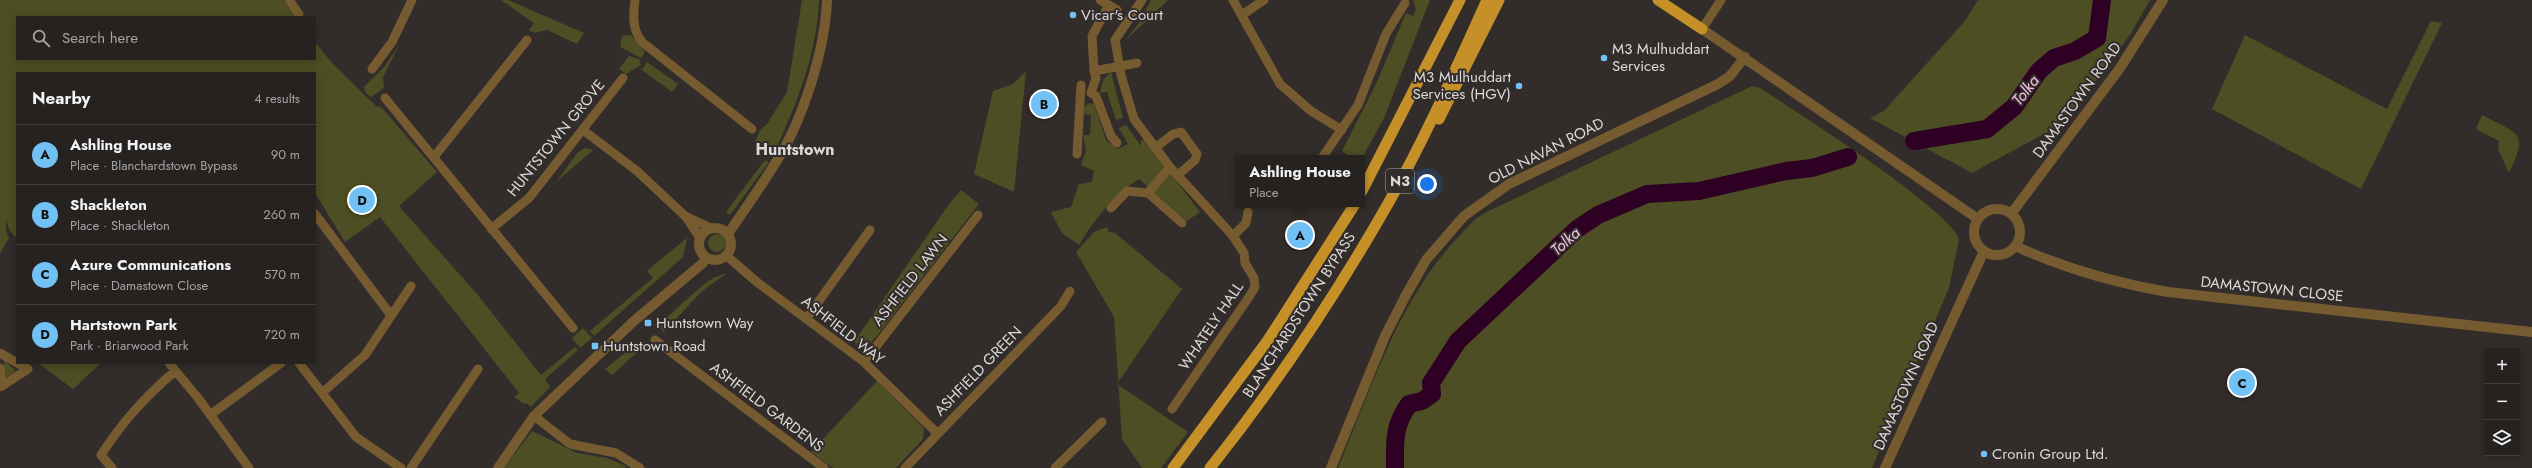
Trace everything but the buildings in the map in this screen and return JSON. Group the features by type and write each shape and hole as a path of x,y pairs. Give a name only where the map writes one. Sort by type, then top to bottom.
{"highway":[{"name":"N3","path":"1365,185 1406,110 1460,0"},
{"name":"BLANCHARDSTOWN BYPASS","path":"1210,468 1296,352 1389,201 1439,103 1487,0"},
{"path":"1296,352 1341,292 1393,206 1499,0"},
{"path":"1658,0 1702,29"},
{"name":"BLANCHARDSTOWN BYPASS","path":"1173,468 1268,340 1353,207"}],"street":[{"path":"289,0 299,14"},
{"path":"372,69 392,42 412,0"},
{"path":"635,0 634,23 636,33 642,42 752,129"},
{"path":"728,234 777,161 800,113 817,59 826,16 827,0"},
{"path":"1080,99 1091,93 1096,78 1094,71 1092,36 1113,8 1100,0"},
{"path":"1142,0 1130,20 1117,35 1116,44 1120,66 1134,119 1170,167 1233,236 1246,223 1248,212"},
{"path":"1233,0 1280,84 1311,111 1342,130"},
{"path":"1242,15 1264,0"},
{"path":"1721,0 1702,29 1745,57 1978,219"},
{"name":"DAMASTOWN ROAD","path":"2011,214 2120,68 2163,0"},
{"path":"1328,155 1358,105 1386,34 1405,3"},
{"path":"434,157 527,40"},
{"name":"OLD NAVAN ROAD","path":"1331,468 1385,336 1406,295 1426,260 1464,216 1509,184 1716,85 1729,77 1745,57"},
{"path":"1094,71 1137,63"},
{"name":"HUNTSTOWN GROVE","path":"491,229 529,198 622,78"},
{"path":"1077,154 1081,85"},
{"path":"1091,93 1096,96 1111,136 1117,143"},
{"path":"385,98 573,328"},
{"path":"583,130 637,172 685,216 700,238 699,248 706,257 719,260 727,256 732,247 728,234 720,228 711,228 685,216"},
{"path":"1155,148 1174,134 1181,132 1197,154 1195,160 1178,175"},
{"path":"1148,193 1170,167"},
{"path":"1111,208 1127,192 1148,193 1182,223"},
{"path":"1993,210 2001,210 2011,214 2019,226 2020,235 2015,246 2002,255 1993,255 1984,251 1975,240 1974,231 1978,219 1993,210"},
{"path":"316,215 390,314"},
{"name":"ASHFIELD LAWN","path":"864,362 978,215"},
{"path":"700,238 711,228"},
{"path":"806,319 870,230"},
{"name":"WHATELY HALL","path":"1172,409 1255,287 1254,278 1245,263 1244,253 1233,236"},
{"name":"DAMASTOWN CLOSE","path":"2015,246 2043,258 2111,280 2168,292 2532,332"},
{"name":"DAMASTOWN ROAD","path":"1885,468 1984,251"},
{"name":"ASHFIELD WAY","path":"727,256 750,277 864,362 937,433"},
{"path":"498,468 534,416 635,320 704,263 706,257"},
{"path":"322,393 365,355 390,314 411,286"},
{"name":"ASHFIELD GREEN","path":"905,468 937,433 1061,306 1070,292"},
{"name":"ASHFIELD GARDENS","path":"655,340 824,468"},
{"path":"0,354 16,363"},
{"path":"1,387 28,369 19,364"},
{"path":"170,364 249,468"},
{"path":"210,415 280,364"},
{"path":"300,364 361,441 401,468"},
{"path":"0,368 1,387"},
{"path":"411,468 478,369"},
{"path":"112,468 101,455 128,416 145,397 175,371"},
{"path":"534,416 570,444 616,453 640,468"},
{"path":"1055,468 1102,422"}],"shaded area":[{"path":"0,0 283,0 295,16 16,16 16,60 316,60 316,43 332,63 376,106 382,108 437,172 399,206 477,294 541,375 575,347 578,350 545,379 550,387 531,407 527,403 524,404 514,397 519,393 380,217 345,242 316,195 316,72 16,72 16,196 6,225 9,238 0,253"},
{"path":"501,0 508,0 584,33 577,44 547,30 534,33 529,30 534,23"},
{"path":"802,0 819,0 814,41 804,80 790,118 773,155 755,142 760,130 767,124 787,92"},
{"path":"1151,0 1168,0 1125,41 1139,23"},
{"path":"1413,0 1430,0 1384,118 1364,155 1348,155 1342,151 1377,82 1406,13 1413,16 1416,10"},
{"path":"1978,0 2150,0 2130,35 2064,123 1972,173 1870,118 1884,111 1965,21"},
{"path":"2431,21 2442,23 2361,189 2212,109 2245,35 2387,109"},
{"path":"631,35 645,52 641,58 620,47 622,36"},
{"path":"399,45 383,77 384,88 371,97 365,92 364,87 384,67"},
{"path":"629,56 639,59 641,65 626,74 619,69"},
{"path":"647,62 678,84 672,92 642,70"},
{"path":"1026,71 1014,192 974,174 993,91 1013,84"},
{"path":"1111,72 1123,118 1116,120 1107,92 1100,93 1103,80"},
{"path":"1752,86 1760,88 1805,117 1900,183 1928,205 1948,224 1959,239 1949,288 1872,468 1338,468 1375,376 1403,316 1420,287 1439,260 1472,222 1491,210"},
{"path":"1090,103 1094,104 1106,140 1118,149 1128,144 1119,128 1126,125 1141,146 1141,141 1145,140 1200,212 1187,221 1139,179 1121,192 1105,208 1079,245 1062,233 1051,212 1071,207 1079,184 1092,182 1094,171 1081,165 1086,151 1083,135 1090,135 1091,115 1083,114 1085,106"},
{"path":"2482,115 2512,131 2517,136 2519,141 2518,149 2509,173 2498,149 2499,141 2476,129"},
{"path":"585,148 593,150 556,182 578,152"},
{"path":"765,160 769,162 730,215 726,212"},
{"path":"961,190 979,204 877,336 865,349 854,342 949,204"},
{"path":"16,196 16,237 9,228 7,222 7,217"},
{"path":"1107,227 1109,232 1115,233 1182,289 1118,382 1114,317 1076,252 1094,232"},
{"path":"717,234 723,237 726,243 723,249 717,252 711,249 708,243 711,237"},
{"path":"687,238 683,257 594,336 590,331 653,278 647,271"},
{"path":"727,273 701,292 664,332 657,326 703,285 713,278"},
{"path":"583,328 592,338 580,348 572,338"},
{"path":"640,341 645,345 612,375 605,369"},
{"path":"4,360 15,370 14,373 3,379"},
{"path":"39,364 100,364 73,389"},
{"path":"877,381 924,428 923,439 896,468 833,468 811,452"},
{"path":"1118,385 1188,432 1161,468 1142,468 1122,439"},
{"path":"532,431 577,453 607,458 626,466 624,468 504,468"}],"waterway":[{"name":"Tolka","path":"1914,141 1987,129 2014,107 2039,71 2054,58 2075,51 2097,38 2102,0"},
{"name":"Tolka","path":"1395,468 1396,434 1400,420 1409,404 1422,401 1432,394 1431,383 1458,341 1577,229 1598,215 1647,194 1699,191 1786,171 1812,168 1848,157"}],"place":[{"name":"Vicar's Court","path":"1073,15"},
{"name":"M3 Mulhuddart Services","path":"1604,58"},
{"name":"M3 Mulhuddart Services (HGV)","path":"1519,86"},
{"name":"Shackleton","path":"1044,104"},
{"name":"Hartstown Park","path":"362,200"},
{"name":"Ashling House","path":"1300,235"},
{"name":"Huntstown Way","path":"648,323"},
{"name":"Huntstown Road","path":"595,346"},
{"name":"Azure Communications","path":"2242,383"},
{"name":"Cronin Group Ltd.","path":"1984,454"}],"district":[{"name":"Huntstown","path":"795,149"}]}
